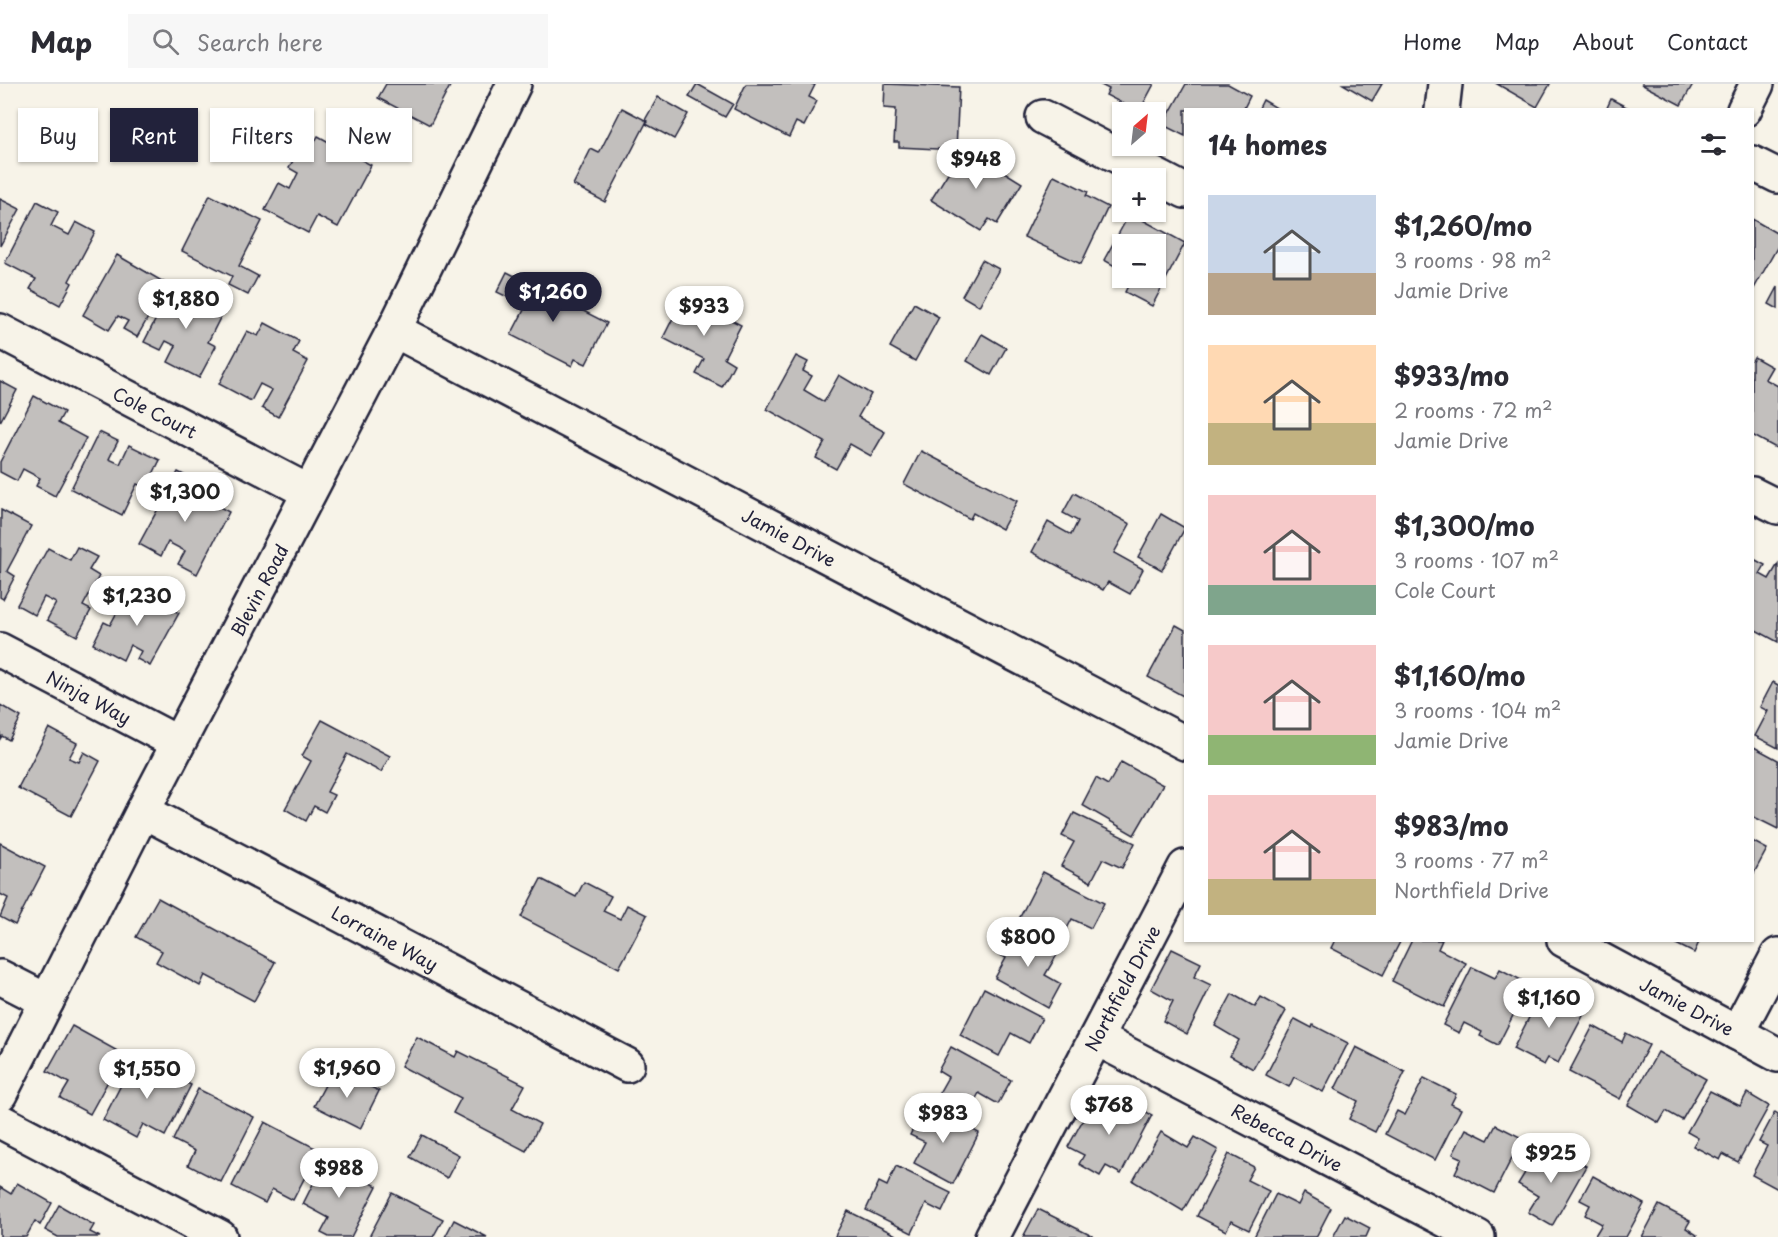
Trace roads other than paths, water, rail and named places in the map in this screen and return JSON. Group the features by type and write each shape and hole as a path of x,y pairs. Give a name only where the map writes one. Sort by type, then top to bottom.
{"street":[{"name":"Blevin Road","path":"0,1094 143,811 394,330 514,84"},
{"path":"1442,108 1445,84"},
{"path":"1745,108 1757,84"},
{"path":"1043,117 1184,190"},
{"path":"1754,164 1778,176"},
{"name":"Jamie Drive","path":"394,330 1184,742"},
{"name":"Cole Court","path":"0,331 309,492"},
{"path":"1754,495 1778,507"},
{"name":"Ninja Way","path":"0,650 178,744"},
{"name":"Lorraine Way","path":"143,811 627,1065"},
{"name":"Northfield Drive","path":"992,1237 1184,869"},
{"name":"Jamie Drive","path":"1568,942 1778,1055"},
{"path":"1737,1033 1778,955"},
{"path":"0,977 47,1001"},
{"name":"Rebecca Drive","path":"1096,1038 1478,1237"},
{"path":"0,1121 220,1237"}]}
